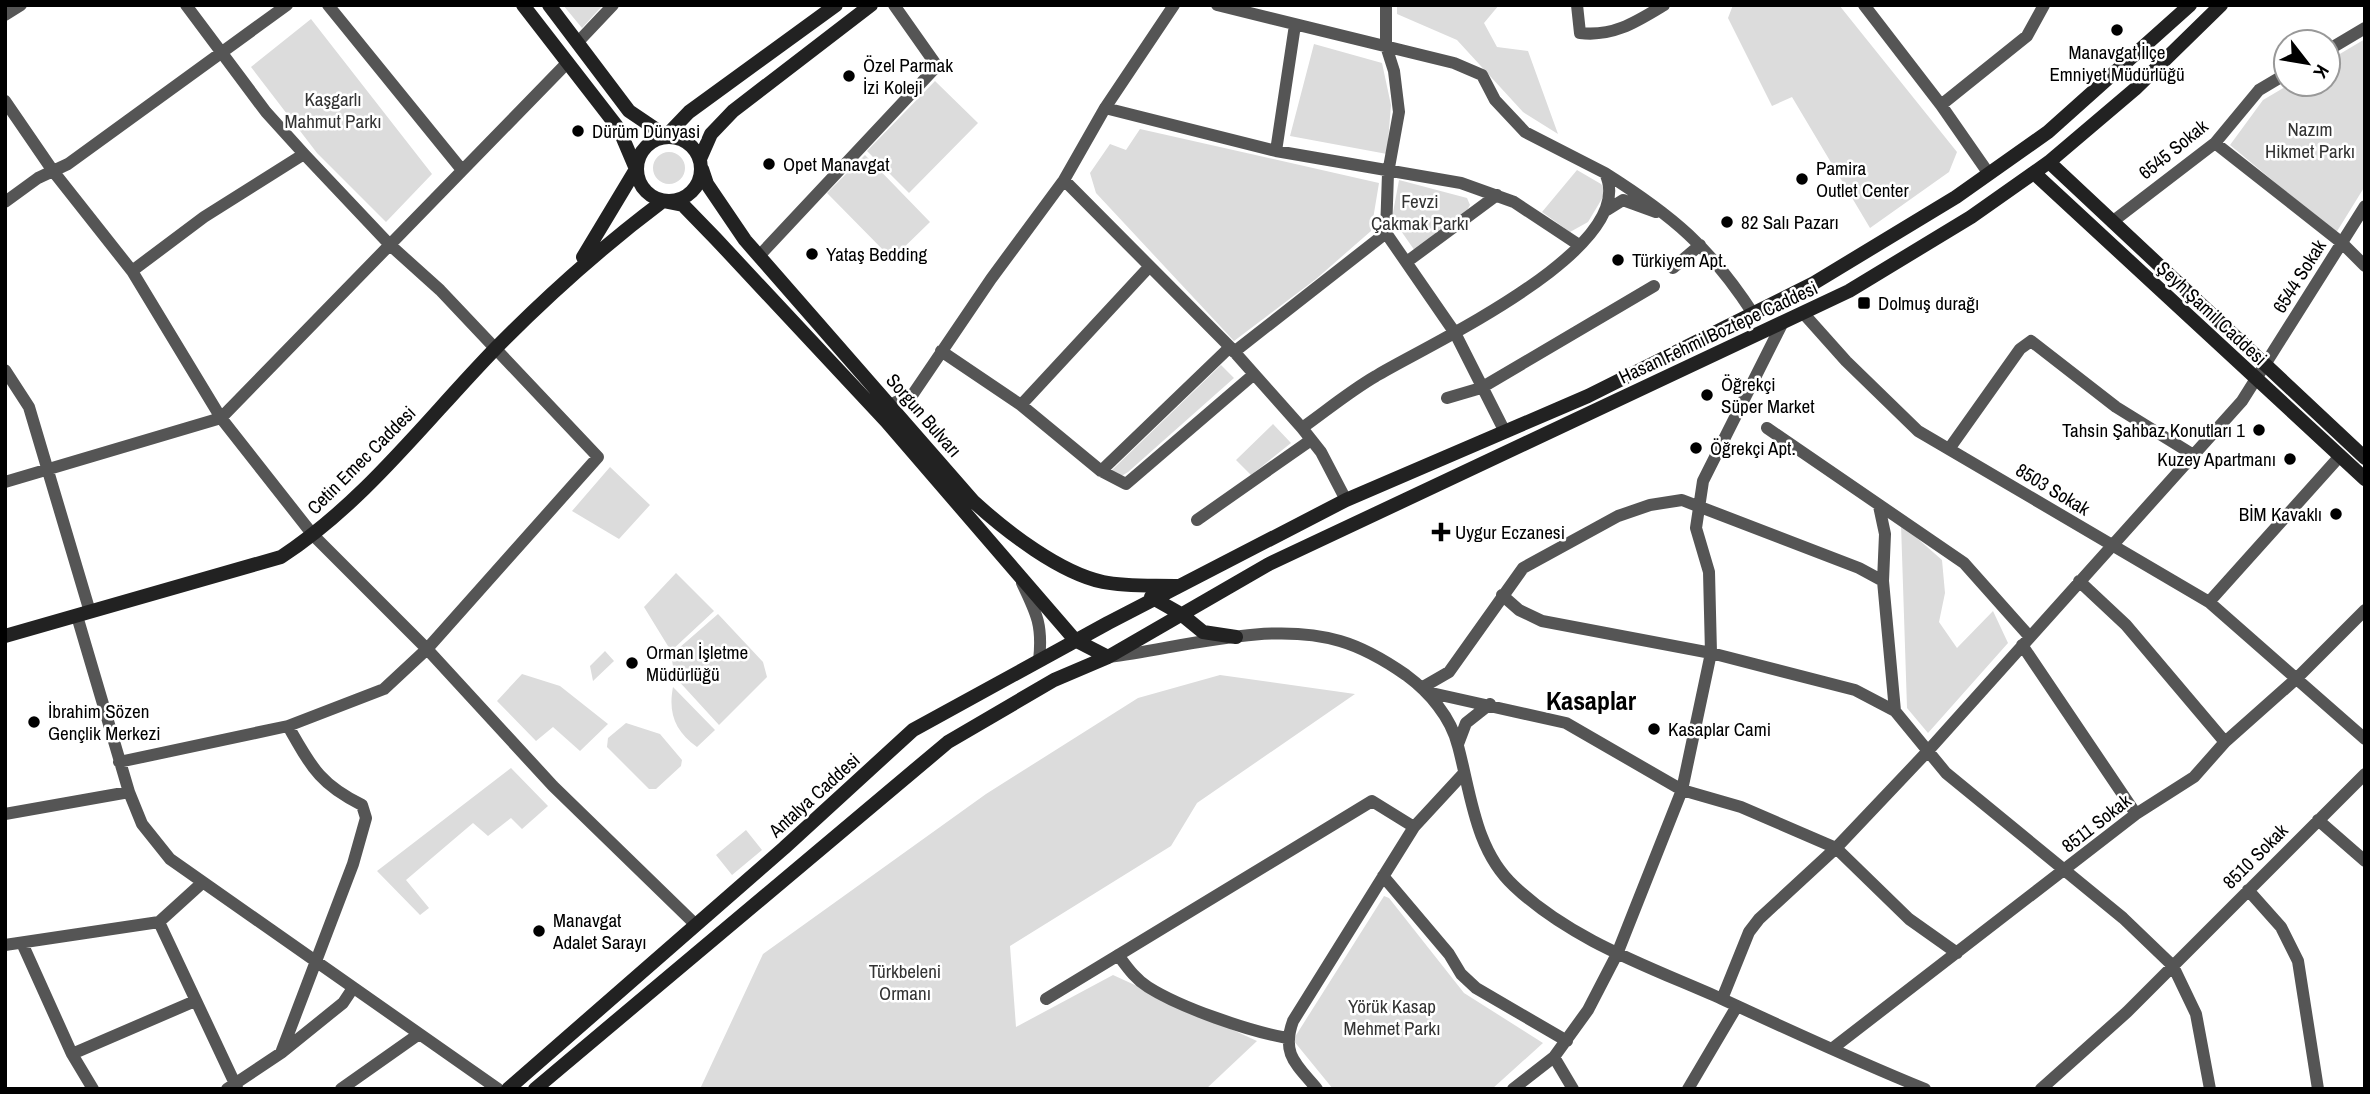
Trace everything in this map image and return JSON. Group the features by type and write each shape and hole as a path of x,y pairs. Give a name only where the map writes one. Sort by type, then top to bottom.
{"main road":[{"path":"523,5 620,129 644,190 663,201"},
{"path":"549,5 629,111 666,136 687,141 701,164"},
{"path":"576,269 636,169 642,151 657,138 666,136 689,112 836,5"},
{"path":"576,269 663,201 685,197 694,190 711,134 733,111 871,5"},
{"name":"Hasan Fehmi Boztepe Caddesi","path":"1184,586 1346,500 1588,396 1754,314 1863,254 1989,174 2048,132 2190,5"},
{"name":"Hasan Fehmi Boztepe Caddesi","path":"1181,614 1269,564 1804,314 1900,261 2049,162 2134,89 2221,5"},
{"name":"Şeyh Şamil Caddesi","path":"2049,162 2265,367 2362,449"},
{"name":"Sorgun Bulvarı","path":"701,164 707,184 759,256 974,502 1003,528 1068,570 1123,585 1184,586"},
{"name":"Şeyh Şamil Caddesi","path":"2034,173 2365,479"},
{"name":"Sorgun Bulvarı","path":"663,201 683,205 716,239 886,421 1075,640"},
{"name":"Cetin Emec Caddesi","path":"5,636 281,557 313,536 364,489 495,349 576,269"},
{"path":"1123,585 1154,598 1181,614 1203,632 1236,637"},
{"name":"Antalya Caddesi","path":"508,1089 913,730 1154,598 1184,586"},
{"path":"536,1089 948,742 1054,680 1108,657 1181,614"},
{"path":"1075,640 1108,657"}],"street":[{"path":"5,15 21,5"},
{"path":"119,762 288,726 384,689 427,649 598,457 440,290 390,245 304,154 221,53 186,5"},
{"path":"5,202 38,178 68,164 287,5"},
{"path":"328,5 462,170"},
{"path":"578,42 613,5"},
{"path":"759,256 937,66 894,5"},
{"path":"890,405 912,394 1063,180 1105,108 1174,5"},
{"path":"1217,5 1454,63 1482,75 1495,100 1525,132 1605,173 1670,216 1700,245 1754,314"},
{"path":"1386,5 1386,46 1394,71 1399,112 1388,173 1386,233 1408,261 1455,333 1505,432"},
{"path":"1577,5 1580,33 1598,36 1615,32 1664,5"},
{"path":"1864,5 1941,105 1989,174"},
{"path":"1941,105 2027,36 2044,5"},
{"path":"1276,151 1295,25"},
{"path":"2342,42 2365,28"},
{"path":"5,482 221,418 568,62"},
{"name":"6545 Sokak","path":"2112,222 2215,143 2259,90 2272,82"},
{"path":"5,101 53,171 132,271 221,418 313,536 427,649 553,786 696,925"},
{"path":"1105,108 1276,151 1388,173 1461,183 1497,195 1579,245"},
{"path":"2215,143 2342,243 2365,266"},
{"path":"132,271 204,217 304,154"},
{"path":"1605,173 1610,191 1607,210"},
{"path":"1063,180 1232,349 1302,428 1346,500"},
{"path":"1408,261 1497,195"},
{"path":"1302,428 1375,376 1455,333 1539,281 1579,245 1607,210 1623,200 1670,216"},
{"name":"6544 Sokak","path":"1722,999 1749,932 1836,848 1927,752 2242,401 2365,206"},
{"path":"1101,471 1232,349 1386,233"},
{"path":"1673,268 1700,245"},
{"path":"1020,405 1149,267"},
{"path":"1447,398 1481,388 1654,286"},
{"name":"8503 Sokak","path":"1804,314 1846,361 1919,431 2209,602 2365,739"},
{"path":"1513,1089 1554,1057 1588,1010 1617,954 1682,790 1711,653 1711,593 1709,572 1696,528 1697,505 1703,481 1782,324"},
{"path":"1949,449 2020,349 2031,341 2116,407 2192,454"},
{"path":"940,351 1020,405 1101,471 1117,482 1126,484 1135,480 1253,375"},
{"path":"5,370 29,407 48,469 119,762 142,824 170,859 202,883 317,960 498,1089"},
{"path":"1767,428 1964,564 2026,641 2136,814"},
{"path":"1197,520 1311,440"},
{"path":"2209,602 2340,456"},
{"path":"1425,690 1449,672 1523,568 1618,516 1650,505 1682,500 1859,568 1883,581"},
{"path":"1879,506 1885,534 1883,581 1895,711"},
{"name":"Sorgun Bulvarı","path":"1017,573 1038,616 1042,633 1039,661"},
{"path":"2080,581 2126,625 2225,742"},
{"path":"1502,595 1519,611 1542,621 1711,653 1855,690 1895,711 1946,773 2067,870 2173,966 2196,1014 2210,1089"},
{"name":"8511 Sokak","path":"1833,1048 2067,870 2136,814 2194,778 2225,742 2296,678 2365,610"},
{"path":"1108,657 1236,637 1290,635 1339,641 1382,659 1425,690 1447,719 1458,744 1472,810 1503,875 1548,913 1617,954 1722,999 1796,1035 1833,1048 1925,1089"},
{"path":"1425,690 1566,723 1682,790 1741,807 1836,848 1909,919 1957,953"},
{"path":"1458,744 1466,723 1490,704"},
{"path":"281,1053 317,960 366,818 362,805 333,792 312,768 288,726"},
{"path":"1317,1089 1291,1058 1287,1038 1293,1021 1414,827 1463,774"},
{"name":"8510 Sokak","path":"2041,1089 2127,1012 2365,774"},
{"path":"5,814 129,792"},
{"path":"1046,999 1372,802 1414,827"},
{"path":"2318,820 2365,860"},
{"path":"1383,876 1476,989 1567,1041"},
{"path":"5,945 159,922 202,883"},
{"path":"2248,890 2281,927 2298,961 2318,1089"},
{"path":"159,922 233,1087 281,1053 343,1003 353,988"},
{"path":"22,943 72,1054 93,1089"},
{"path":"1118,955 1134,975 1158,992 1248,1030 1287,1038"},
{"path":"72,1054 195,1001"},
{"path":"1688,1089 1737,1006"},
{"path":"341,1089 419,1034"},
{"path":"1554,1057 1573,1089"}],"green space":[{"path":"563,5 603,5 582,28"},
{"path":"1397,5 1499,5 1484,23 1497,47 1528,51 1558,134 1523,112 1457,40 1397,14"},
{"path":"1733,5 1839,5 1957,152 1949,172 1870,228 1792,97 1772,106 1728,18"},
{"name":"Kaşgarlı Mahmut Parkı","path":"311,19 432,174 386,222 317,153 251,67"},
{"name":"Nazım Hikmet Parkı","path":"2365,39 2365,186 2336,233 2230,145 2263,100 2272,95 2272,98 2342,98 2342,53"},
{"path":"1314,44 1382,63 1391,105 1387,154 1290,136"},
{"path":"935,81 978,123 909,193 867,151"},
{"path":"1140,129 1379,183 1371,231 1316,279 1234,341 1096,193 1090,173 1110,144 1126,150"},
{"path":"669,152 681,156 685,168 681,180 669,184 657,180 653,168 657,156"},
{"path":"865,155 930,222 892,259 827,193"},
{"path":"1577,170 1601,184 1606,192 1588,222 1570,232 1542,212"},
{"name":"Fevzi Çakmak Parkı","path":"1399,180 1467,198 1470,205 1466,212 1415,251 1392,218"},
{"path":"1221,365 1234,378 1128,472 1120,477 1111,471"},
{"path":"1273,424 1291,443 1251,475 1236,460"},
{"path":"610,467 650,505 619,539 572,511"},
{"path":"1901,524 1942,560 1945,593 1939,622 1957,648 1993,611 2008,643 1928,733 1907,708"},
{"path":"676,573 714,611 671,651 644,607"},
{"path":"718,614 763,662 767,677 719,725 675,677 671,655"},
{"path":"605,651 614,661 593,681 590,666"},
{"path":"522,674 560,686 608,724 580,751 553,727 536,741 497,701"},
{"name":"Türkbeleni Ormanı","path":"1220,675 1355,694 1197,803 1171,846 1010,946 1016,1027 1113,975 1257,1041 1206,1089 700,1089 763,954 986,794 1138,698"},
{"path":"673,687 715,730 697,747 683,735 675,721"},
{"path":"626,723 660,734 682,760 681,766 656,789 649,789 607,747 608,738"},
{"path":"511,768 548,806 522,829 511,818 488,836 473,823 406,880 429,908 420,915 377,871"},
{"path":"746,830 762,850 732,875 716,855"},
{"name":"Yörük Kasap Mehmet Parkı","path":"1384,896 1389,898 1464,993 1543,1043 1492,1089 1333,1089 1293,1040"}],"place":[{"name":"Manavgat İlçe Emniyet Müdürlüğü","path":"2117,30"},
{"name":"Özel Parmak İzi Koleji","path":"849,76"},
{"name":"Dürüm Dünyasi","path":"578,131"},
{"name":"Opet Manavgat","path":"769,164"},
{"name":"Pamira Outlet Center","path":"1802,179"},
{"name":"82 Salı Pazarı","path":"1727,222"},
{"name":"Yataş Bedding","path":"812,254"},
{"name":"Türkiyem Apt.","path":"1618,260"},
{"name":"Dolmuş durağı","path":"1864,303"},
{"name":"Öğrekçi Süper Market","path":"1707,395"},
{"name":"Tahsin Şahbaz Konutları 1","path":"2259,430"},
{"name":"Öğrekçi Apt.","path":"1696,448"},
{"name":"Kuzey Apartmanı","path":"2290,459"},
{"name":"BİM Kavaklı","path":"2336,514"},
{"name":"Uygur Eczanesi","path":"1441,532"},
{"name":"Orman İşletme Müdürlüğü","path":"632,663"},
{"name":"İbrahim Sözen Gençlik Merkezi","path":"34,722"},
{"name":"Kasaplar Cami","path":"1654,729"},
{"name":"Manavgat Adalet Sarayı","path":"539,931"}],"district":[{"name":"Kasaplar","path":"1591,701"}]}
